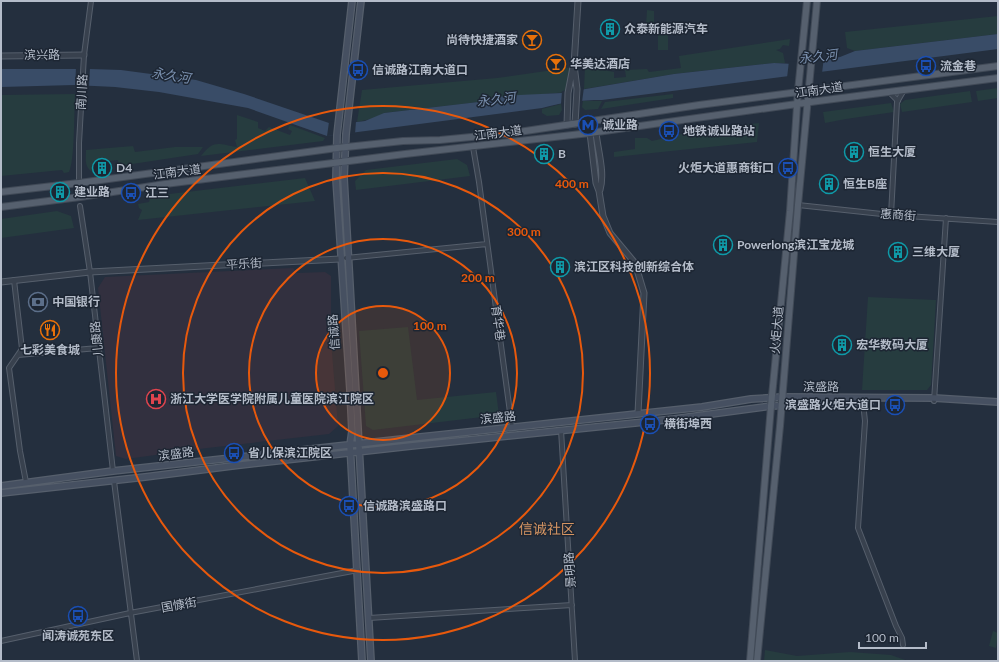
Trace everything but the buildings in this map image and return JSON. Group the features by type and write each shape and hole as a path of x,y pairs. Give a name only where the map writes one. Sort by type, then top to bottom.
{"main road":[{"name":"信诚路","path":"352,1 337,135 336,179 340,259 350,390 352,431 350,445 362,661"},
{"name":"信诚路","path":"361,1 346,134 344,178 350,258 372,661"},
{"name":"火炬大道","path":"750,661 771,406 790,211 798,91 807,1"},
{"name":"火炬大道","path":"757,661 817,1"},
{"name":"江南大道","path":"1,192 345,147 512,133 798,91 998,66"},
{"name":"江南大道","path":"1,207 173,183 405,154 593,133 797,104 998,78"},
{"name":"滨盛路","path":"1,486 113,471 702,407 751,399 934,400 998,403"},
{"name":"滨盛路","path":"1,493 232,466 674,419 781,405 934,400"}],"street":[{"name":"南川路","path":"78,183 84,55 91,1"},
{"path":"575,124 576,84 574,65 578,1"},
{"name":"滨兴路","path":"1,56 84,55"},
{"path":"567,125 570,79 574,65"},
{"path":"891,215 898,101 904,90"},
{"path":"889,92 898,101"},
{"path":"593,133 596,183 599,191 603,216 610,232 635,263 644,293 638,413"},
{"name":"育华巷","path":"473,147 512,427"},
{"name":"惠商街","path":"798,205 891,215 998,222"},
{"name":"儿康路","path":"80,206 90,272 113,471"},
{"path":"934,400 946,218"},
{"name":"平乐街","path":"1,282 90,272 340,259 487,244"},
{"path":"14,280 22,349 9,368 20,451 26,482"},
{"path":"18,355 98,348"},
{"path":"865,402 858,528 904,645"},
{"name":"景明路","path":"561,430 575,661"},
{"path":"114,481 137,661"},
{"name":"国慷街","path":"1,641 130,613 358,570"},
{"path":"369,618 572,605"}],"shaded area":[{"name":"浙江大学医学院附属儿童医院滨江院区","path":"293,268 297,273 325,272 331,276 331,341 338,426 329,434 126,459 116,456 98,288 105,277"}],"green space":[{"path":"647,10 654,11 654,26 646,26"},
{"path":"998,16 998,34 855,51 847,48 845,32"},
{"path":"658,31 668,31 668,50 658,50"},
{"path":"790,39 789,46 783,45 780,49 776,50 783,53 785,63 674,74 584,89 585,67 597,64 603,70 614,72 614,78 626,77 625,70 647,69 649,72 681,68 679,56"},
{"path":"571,68 567,92 487,99 488,101 384,113 375,118 357,122 362,90 497,78"},
{"path":"998,88 998,98 978,101 976,91"},
{"path":"970,91 972,102 902,112 900,104 905,100"},
{"path":"75,94 73,146 69,172 64,173 62,170 1,176 1,95"},
{"path":"673,94 673,98 601,109 605,102"},
{"path":"583,101 602,101 598,109 585,110 582,107"},
{"path":"891,103 894,112 825,123 823,112"},
{"path":"561,104 562,110 559,115 547,116 542,113 542,109"},
{"path":"237,115 258,122 258,128 265,131 269,127 290,135 292,131 288,129 290,125 325,138 323,141 201,156 209,147 217,144 237,147 235,140 237,139"},
{"path":"759,123 757,142 614,157 614,152 635,149 635,138 647,138 652,141 694,131"},
{"path":"133,146 135,152 175,147 203,147 198,154 119,166 118,160 109,161 103,158 104,163 96,164 97,170 91,171 87,167 86,150"},
{"path":"457,159 467,165 470,176 356,190 355,181 366,170"},
{"path":"305,178 315,201 138,220 142,210 139,208 138,204 149,202 150,199 161,195"},
{"path":"57,211 71,216 74,228 1,238 1,219"},
{"path":"868,297 936,300 931,385 927,390 862,390"},
{"path":"408,327 417,400 496,392 499,415 373,430 366,426 359,331"},
{"path":"993,631 998,633 996,648 989,646"},
{"path":"765,650 797,656 850,652 891,655 908,661 764,661"}],"water":[{"name":"永久河","path":"998,34 998,49 602,100 586,100 542,108 327,136 248,108 159,92 115,87 74,85 1,87 1,69 121,70 196,80 244,94 329,123 357,122 365,121 384,113 487,101 487,98 562,93 674,74 774,63 794,64 840,57 855,51"}],"pier":[{"path":"824,57 822,73 787,78 789,61 794,62"},
{"path":"76,67 90,67 89,88 75,87"},
{"path":"584,87 582,102 561,104 562,91"},
{"path":"356,121 355,134 327,136 329,122"}],"place":[{"name":"众泰新能源汽车","path":"610,29"},
{"name":"尚待快捷酒家","path":"532,40"},
{"name":"华美达酒店","path":"556,64"},
{"name":"流金巷","path":"926,66"},
{"name":"信诚路江南大道口","path":"358,70"},
{"name":"诚业路","path":"588,125"},
{"name":"地铁诚业路站","path":"669,131"},
{"name":"恒生大厦","path":"854,152"},
{"name":"B","path":"544,154"},
{"name":"D4","path":"102,168"},
{"name":"火炬大道惠商街口","path":"788,168"},
{"name":"恒生B座","path":"829,184"},
{"name":"建业路","path":"60,192"},
{"name":"江三","path":"131,193"},
{"name":"Powerlong滨江宝龙城","path":"723,245"},
{"name":"三维大厦","path":"898,252"},
{"name":"滨江区科技创新综合体","path":"560,267"},
{"name":"中国银行","path":"38,302"},
{"name":"七彩美食城","path":"50,330"},
{"name":"宏华数码大厦","path":"842,345"},
{"name":"浙江大学医学院附属儿童医院滨江院区","path":"156,399"},
{"name":"滨盛路火炬大道口","path":"895,405"},
{"name":"横街埠西","path":"650,424"},
{"name":"省儿保滨江院区","path":"234,453"},
{"name":"信诚路滨盛路口","path":"349,506"},
{"name":"闻涛诚苑东区","path":"78,616"}],"district":[{"name":"信诚社区","path":"547,529"}]}
